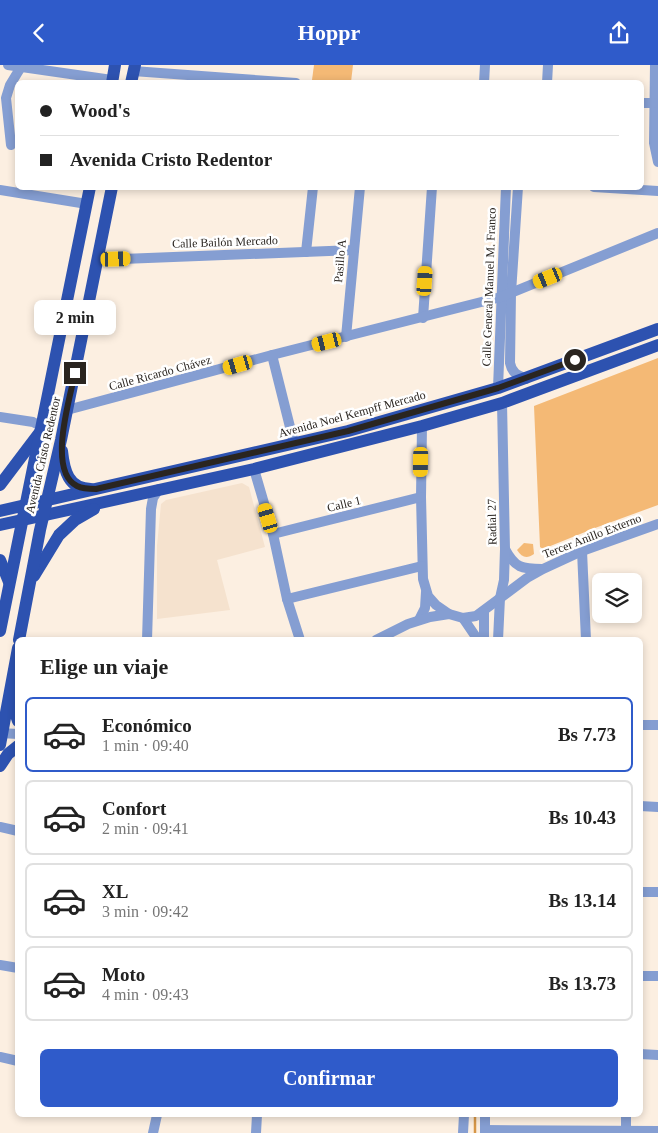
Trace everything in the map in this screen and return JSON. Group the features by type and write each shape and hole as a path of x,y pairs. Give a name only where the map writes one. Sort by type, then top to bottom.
{"main road":[{"path":"113,80 115,65"},
{"name":"Avenida Cristo Redentor","path":"0,631 89,190"},
{"path":"97,260 97,230 104,190"},
{"name":"Avenida Cristo Redentor","path":"20,637 111,190"},
{"name":"Avenida Noel Kempff Mercado","path":"0,511 348,431 526,379 658,329"},
{"path":"0,525 254,469 422,426 502,403 658,345"},
{"path":"382,421 386,435"},
{"path":"0,485 31,441 42,429"},
{"path":"61,440 63,462 70,481 78,487 96,489"},
{"path":"29,585 59,535 75,520 106,502"},
{"path":"0,560 9,582"},
{"path":"1,740 5,707 15,662"},
{"path":"5,707 15,718"},
{"path":"0,766 15,747"}],"street":[{"path":"8,65 94,80"},
{"path":"484,80 485,65"},
{"path":"547,80 548,65"},
{"path":"655,65 654,143 658,162"},
{"path":"11,145 7,91 21,67"},
{"path":"132,71 255,80"},
{"path":"644,103 654,103"},
{"path":"0,190 87,203"},
{"path":"306,252 313,190"},
{"name":"Pasillo A","path":"346,337 360,190"},
{"path":"423,318 432,190"},
{"name":"Calle General Manuel M. Franco","path":"506,190 506,295 510,363 516,375 526,379"},
{"name":"Calle General Manuel M. Franco","path":"498,388 518,190"},
{"path":"642,190 658,191"},
{"name":"Calle Ricardo Chávez","path":"67,410 506,295 658,233"},
{"name":"Calle Bailón Mercado","path":"97,260 354,250"},
{"path":"272,355 294,443"},
{"name":"Radial 27","path":"498,637 505,549 502,403"},
{"path":"23,421 45,410"},
{"path":"0,417 38,424 42,429"},
{"path":"419,620 425,608 426,591 422,566 422,426"},
{"path":"254,469 273,534 287,599 299,637"},
{"path":"147,637 147,584 151,509 159,489"},
{"path":"137,494 145,500 151,509"},
{"name":"Calle 1","path":"273,534 421,497"},
{"name":"Tercer Anillo Externo","path":"463,618 476,616 543,569 582,551 658,524"},
{"path":"505,549 511,560 518,566 524,569 543,569"},
{"path":"582,551 586,637"},
{"path":"287,599 422,566"},
{"path":"426,591 436,605 448,614 463,618 476,637"},
{"path":"484,611 484,637"},
{"path":"382,637 419,620 448,614"},
{"path":"643,725 658,725"},
{"path":"1,740 15,735"},
{"path":"1,740 15,743"},
{"path":"643,806 658,807"},
{"path":"0,827 15,830"},
{"path":"643,892 658,892"},
{"path":"0,965 15,968"},
{"path":"643,976 658,976"},
{"path":"643,1054 658,1055"},
{"path":"0,1057 15,1060"},
{"path":"153,1133 157,1117"},
{"path":"256,1133 257,1117"},
{"path":"464,1117 464,1133"},
{"path":"485,1117 485,1131 658,1131"},
{"path":"626,1117 626,1132"}],"shaded area":[{"path":"314,65 353,65 351,80 312,80"},
{"path":"658,358 658,505 543,549 540,547 534,406"},
{"path":"242,483 249,487 265,547 217,560 230,610 157,619 157,546 161,504 166,500"},
{"path":"524,543 533,544 534,554 529,557 523,556 517,550"}],"waterway":[{"path":"475,1117 475,1133"}],"route":[{"path":"75,373 61,440 63,462 70,481 78,487 96,489 348,431 498,388 575,360"}]}
